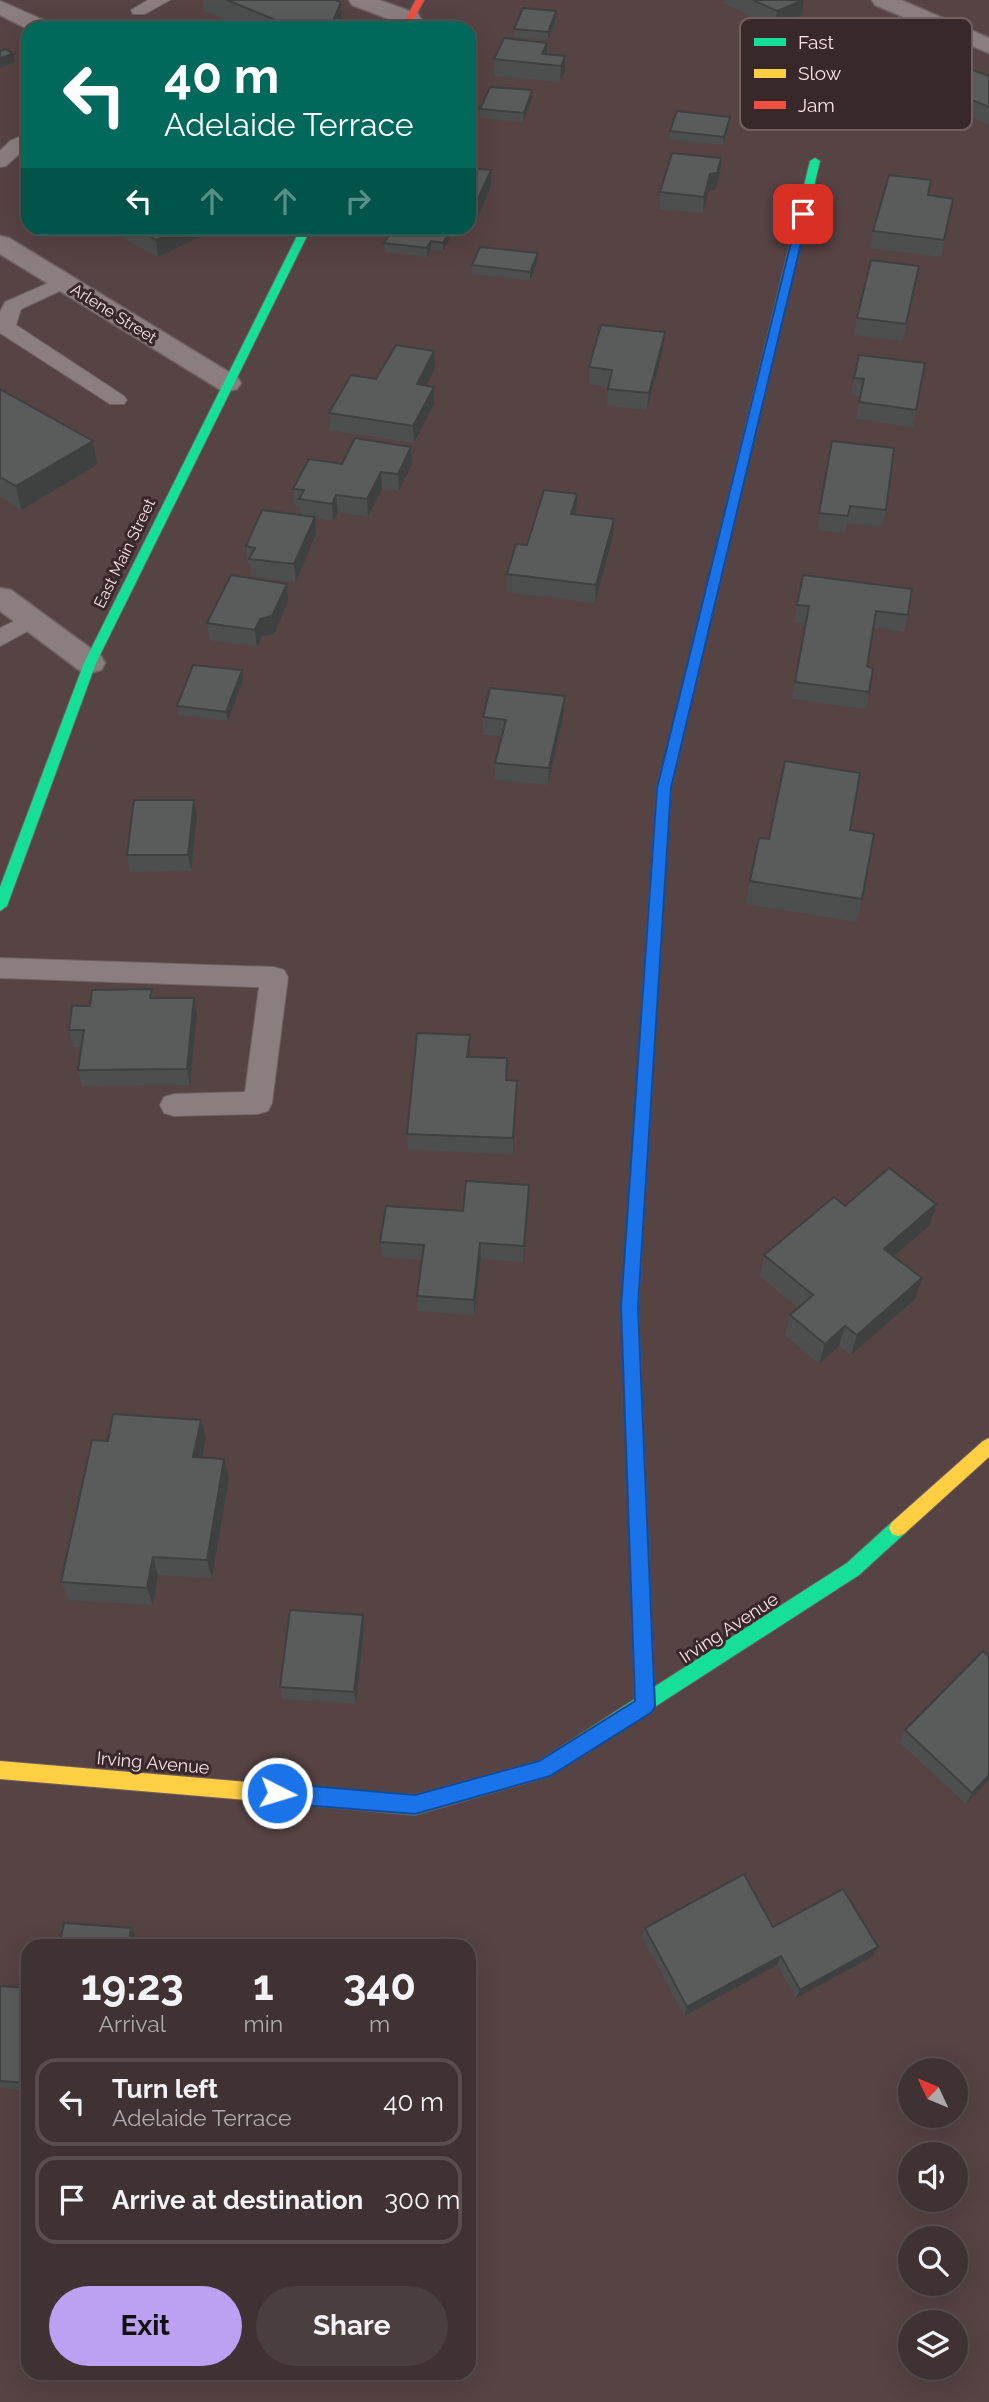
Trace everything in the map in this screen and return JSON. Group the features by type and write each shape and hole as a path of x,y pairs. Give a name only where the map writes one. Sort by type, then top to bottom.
{"main road":[{"path":"645,1706 629,1307 664,788 815,161"},
{"name":"East Main Street","path":"0,905 90,663 302,235"},
{"name":"Irving Avenue","path":"0,1770 415,1805 543,1769 645,1706 853,1569 989,1446"}],"street":[{"path":"360,0 412,16"},
{"path":"883,0 924,18"},
{"path":"0,7 28,21"},
{"path":"972,39 989,46"},
{"name":"Arlene Street","path":"0,243 228,383"},
{"path":"0,597 90,663"}],"lane":[{"path":"139,10 162,0"},
{"path":"1,162 21,142"},
{"path":"1,162 21,159"},
{"path":"64,282 12,306 5,327 117,400"},
{"path":"0,638 31,620"},
{"path":"0,968 274,977 258,1103 174,1105"}],"building":[{"path":"227,0 341,2 333,21 278,21"},
{"path":"753,0 803,0 777,11"},
{"path":"523,8 556,11 548,32 514,29"},
{"path":"504,38 547,43 542,54 565,56 561,66 494,59"},
{"path":"5,49 13,54 0,58 0,51"},
{"path":"972,70 989,76 989,107 972,100"},
{"path":"490,87 532,90 524,113 480,109"},
{"path":"677,111 730,117 724,137 670,131"},
{"path":"672,153 721,158 717,173 710,174 704,197 660,192"},
{"path":"476,169 491,170 478,199"},
{"path":"889,175 931,180 928,195 953,199 944,240 873,231"},
{"path":"146,235 167,235 156,240"},
{"path":"389,235 447,235 443,243 431,241 427,248 384,243"},
{"path":"480,247 538,253 530,272 472,265"},
{"path":"871,260 919,266 906,324 857,318"},
{"path":"601,325 665,332 649,393 608,389 612,370 589,367"},
{"path":"396,345 434,351 417,384 434,387 413,426 329,413 351,375 376,379"},
{"path":"859,355 925,363 916,410 859,402 864,379 854,378"},
{"path":"0,389 93,441 16,486 0,477"},
{"path":"355,438 411,447 398,474 381,472 367,499 336,495 332,504 299,499 304,490 293,489 309,459 342,464"},
{"path":"832,441 894,448 886,510 850,506 848,516 819,513"},
{"path":"544,490 577,494 571,514 614,519 596,585 507,574 516,544 527,545"},
{"path":"262,510 315,517 294,564 249,559 255,548 246,546"},
{"path":"231,575 287,584 272,616 260,619 255,630 207,623"},
{"path":"803,575 912,589 908,615 876,611 867,666 873,669 869,692 795,682 809,606 797,605"},
{"path":"193,665 242,670 226,712 177,706"},
{"path":"490,688 565,696 549,768 495,763 506,720 483,717"},
{"path":"785,761 860,773 850,830 874,834 862,899 750,881 759,838 769,839"},
{"path":"134,800 194,800 188,855 127,855"},
{"path":"152,989 150,998 194,998 187,1069 78,1070 84,1030 69,1030 72,1006 90,1006 92,990"},
{"path":"417,1033 470,1035 467,1057 507,1058 506,1080 517,1081 513,1138 407,1134"},
{"path":"889,1168 936,1204 884,1249 922,1278 857,1335 845,1326 825,1344 790,1315 813,1295 764,1255 834,1197 845,1206"},
{"path":"466,1181 529,1185 524,1246 480,1243 474,1300 417,1296 424,1245 380,1242 386,1206 463,1211"},
{"path":"113,1414 201,1420 193,1457 224,1459 207,1560 153,1557 147,1588 61,1582 92,1440 108,1441"},
{"path":"290,1610 363,1615 354,1692 280,1687"},
{"path":"983,1651 989,1657 989,1775 972,1793 905,1730"},
{"path":"744,1874 773,1927 843,1889 878,1947 800,1990 781,1956 687,2007 645,1928"},
{"path":"64,1923 131,1928 129,1939 61,1939"},
{"path":"0,1986 21,1988 21,2082 0,2081"}],"traffic: fast":[{"path":"679,727 815,161"},
{"path":"0,906 90,663 303,235"},
{"path":"645,1706 630,1307 657,890"},
{"path":"260,1792 415,1805 543,1769 853,1569 898,1528"}],"traffic: slow":[{"path":"898,1528 989,1446"},
{"path":"0,1770 260,1792"}],"traffic: jam":[{"path":"409,21 420,0"},
{"path":"657,890 664,788 679,727"}],"route":[{"path":"277,1793 415,1805 543,1769 645,1706 629,1307 664,788 803,214"}]}
